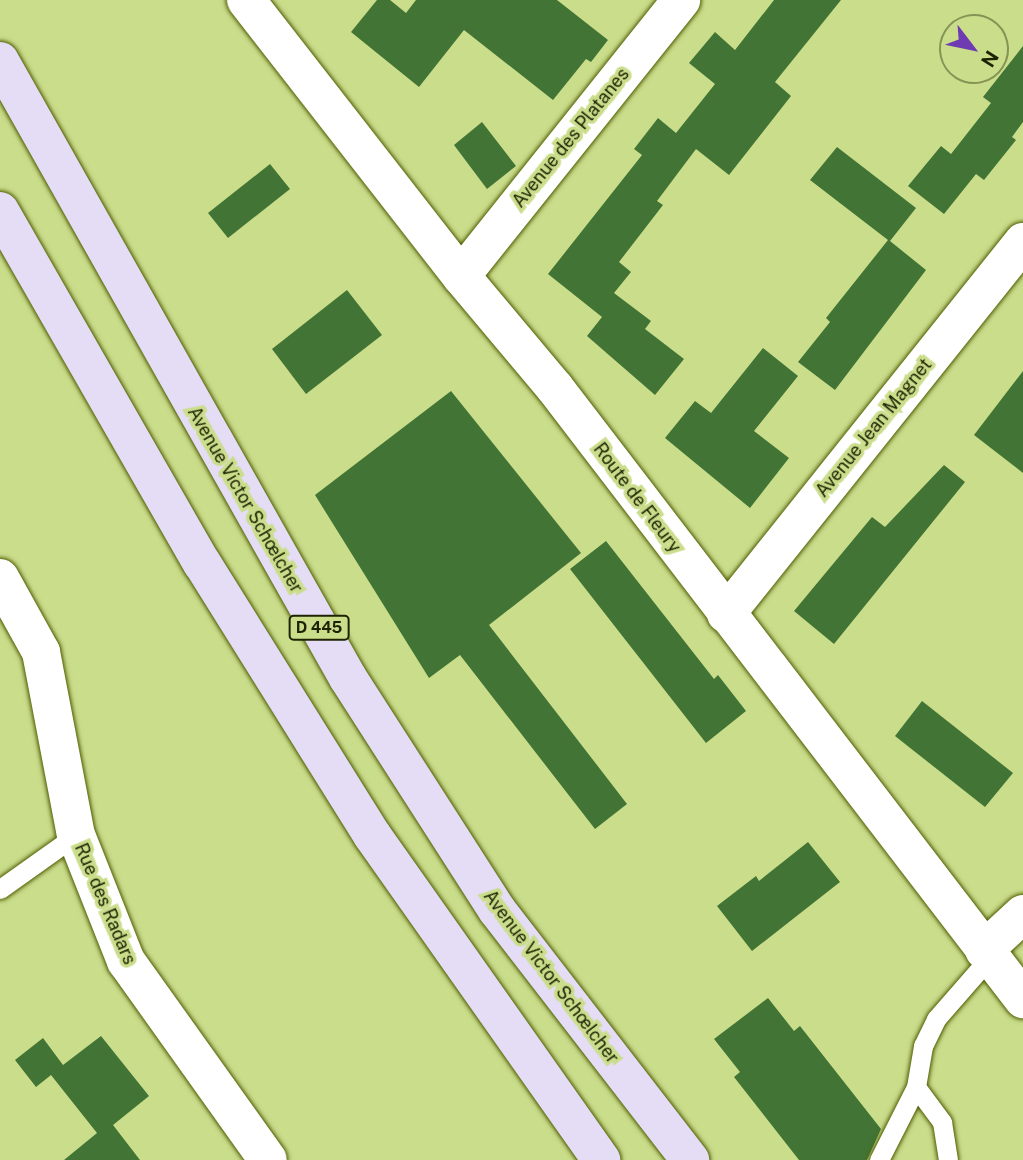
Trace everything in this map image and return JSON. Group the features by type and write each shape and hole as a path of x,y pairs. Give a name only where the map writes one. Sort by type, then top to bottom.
{"main road":[{"name":"Avenue Victor Schœlcher","path":"0,61 348,678 497,910 690,1160"},
{"path":"0,211 202,563 372,835 601,1160"}],"street":[{"name":"Route de Fleury","path":"246,0 461,276 555,388 1023,999"},
{"name":"Avenue des Platanes","path":"461,276 681,0"},
{"name":"Avenue Jean Magnet","path":"726,614 1023,242"},
{"name":"Rue des Radars","path":"0,578 41,652 76,835 126,961 268,1160"},
{"path":"987,953 1023,914"}],"lane":[{"path":"0,889 76,835"},
{"path":"879,1160 916,1087 923,1046 936,1019 987,953"},
{"path":"916,1087 942,1122 948,1160"}],"building":[{"path":"377,0 390,0 406,13 416,0 557,0 608,40 591,62 586,59 553,100 464,30 419,87 351,32"},
{"path":"774,0 841,0 775,82 791,96 729,175 696,149 657,201 663,205 619,262 631,272 614,293 651,321 645,329 684,359 655,395 587,336 602,317 548,274 642,155 634,149 658,118 676,133 715,84 689,63 715,32 735,50"},
{"path":"1023,46 1023,122 1012,137 1016,140 984,180 976,174 944,214 908,186 941,146 951,154 991,103 983,97 993,84 1009,84 1009,64"},
{"path":"482,122 516,166 487,189 454,145"},
{"path":"837,147 916,208 890,241 926,270 835,390 798,362 830,322 826,318 888,240 810,180"},
{"path":"270,164 290,189 228,238 208,213"},
{"path":"347,290 382,335 306,394 272,349"},
{"path":"763,348 798,376 754,431 789,458 750,508 665,438 695,401 711,413"},
{"path":"1023,371 1023,473 974,435"},
{"path":"451,391 581,553 489,625 627,804 595,829 460,655 429,678 315,495"},
{"path":"944,465 965,482 834,644 794,611 872,517 885,527"},
{"path":"606,541 714,679 718,675 746,711 706,743 570,569"},
{"path":"922,701 1013,773 985,807 895,736"},
{"path":"808,842 840,882 752,951 717,906 756,876 759,881"},
{"path":"768,998 794,1031 800,1026 881,1129 867,1160 799,1160 734,1077 740,1072 714,1039"},
{"path":"101,1036 149,1096 113,1125 140,1160 64,1160 97,1133 51,1075 36,1087 15,1060 43,1038 63,1065"}]}
